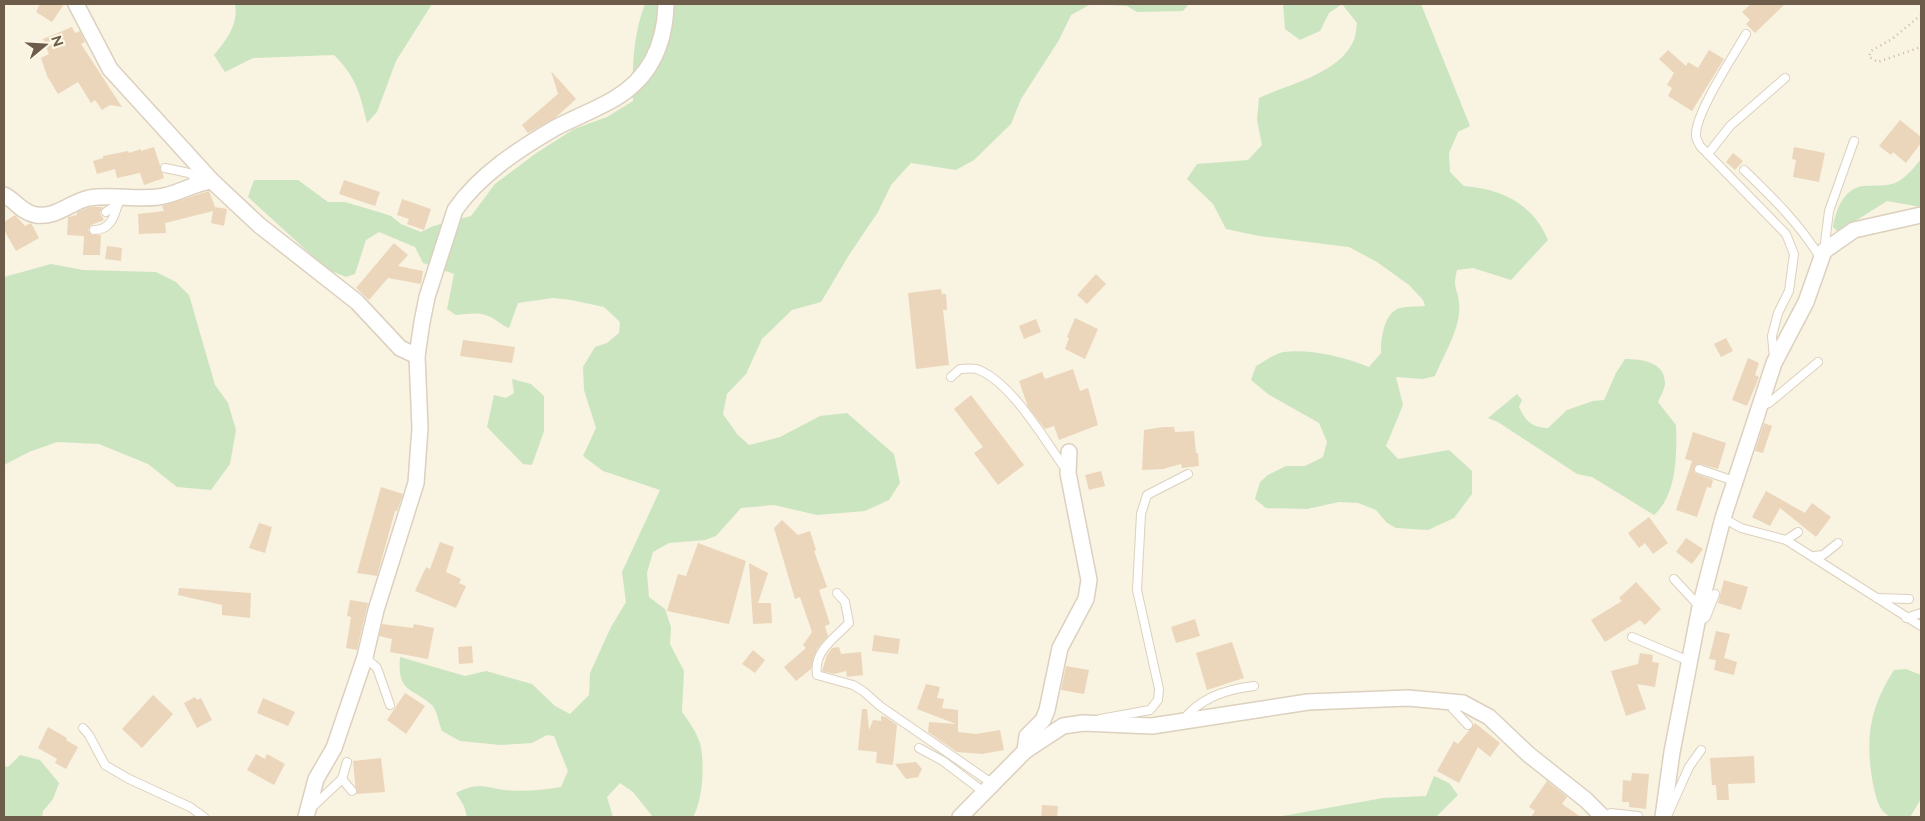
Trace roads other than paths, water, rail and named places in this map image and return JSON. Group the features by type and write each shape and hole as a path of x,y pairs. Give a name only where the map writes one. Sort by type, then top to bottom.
{"street":[{"path":"76,4 110,69 206,182 364,308 400,348 417,356"},
{"path":"307,814 316,779 334,748 365,657 376,610 416,483 420,428 417,356 427,297 455,210 463,199 515,155 556,128 615,98 646,71 657,54 666,28 666,4"},
{"path":"4,195 28,212 36,215 60,212 88,198 120,200 158,197 206,182"},
{"path":"1664,817 1672,752 1700,608 1734,481 1774,364 1806,302 1823,255 1854,230 1921,215"},
{"path":"1025,751 1027,736 1043,720 1047,710 1060,648 1086,599 1089,580 1068,473 1069,452"},
{"path":"960,817 1025,751 1063,726 1083,723 1152,726 1280,706 1335,700 1408,698 1463,703 1489,716 1528,754 1586,800 1604,817"}],"lane":[{"path":"1746,34 1697,123 1695,137 1700,146 1786,234 1794,254 1789,291 1778,312 1772,336 1774,364"},
{"path":"1708,154 1730,126 1785,78"},
{"path":"1823,255 1829,210 1854,141"},
{"path":"164,168 189,173 206,182"},
{"path":"1744,170 1786,211 1823,255"},
{"path":"106,212 120,200"},
{"path":"94,230 108,226 113,220 120,200"},
{"path":"1760,406 1769,403 1818,362"},
{"path":"951,377 960,369 977,369 996,379 1027,416 1068,473"},
{"path":"1699,469 1734,481"},
{"path":"1083,723 1122,713 1150,710 1158,700 1157,680 1137,590 1141,514 1147,495 1188,474"},
{"path":"1723,518 1741,528 1786,540 1814,556 1906,618 1921,626"},
{"path":"1786,540 1798,532"},
{"path":"1814,556 1823,554 1838,543"},
{"path":"1674,580 1700,608"},
{"path":"837,593 845,602 849,623 829,641 821,652 817,663 817,675 853,685 863,691 989,788"},
{"path":"1697,623 1706,617 1715,594"},
{"path":"1877,598 1909,599"},
{"path":"1906,618 1921,613"},
{"path":"1632,638 1689,661"},
{"path":"365,657 377,668 390,705"},
{"path":"1182,722 1199,703 1219,694 1254,686"},
{"path":"1451,701 1453,709 1468,725"},
{"path":"83,728 89,734 105,765 129,779 190,807 204,817"},
{"path":"919,748 989,788"},
{"path":"1664,817 1674,802 1689,767 1702,750"},
{"path":"307,814 342,780 347,762"},
{"path":"342,780 352,791"},
{"path":"1604,817 1611,813 1638,816"}]}
